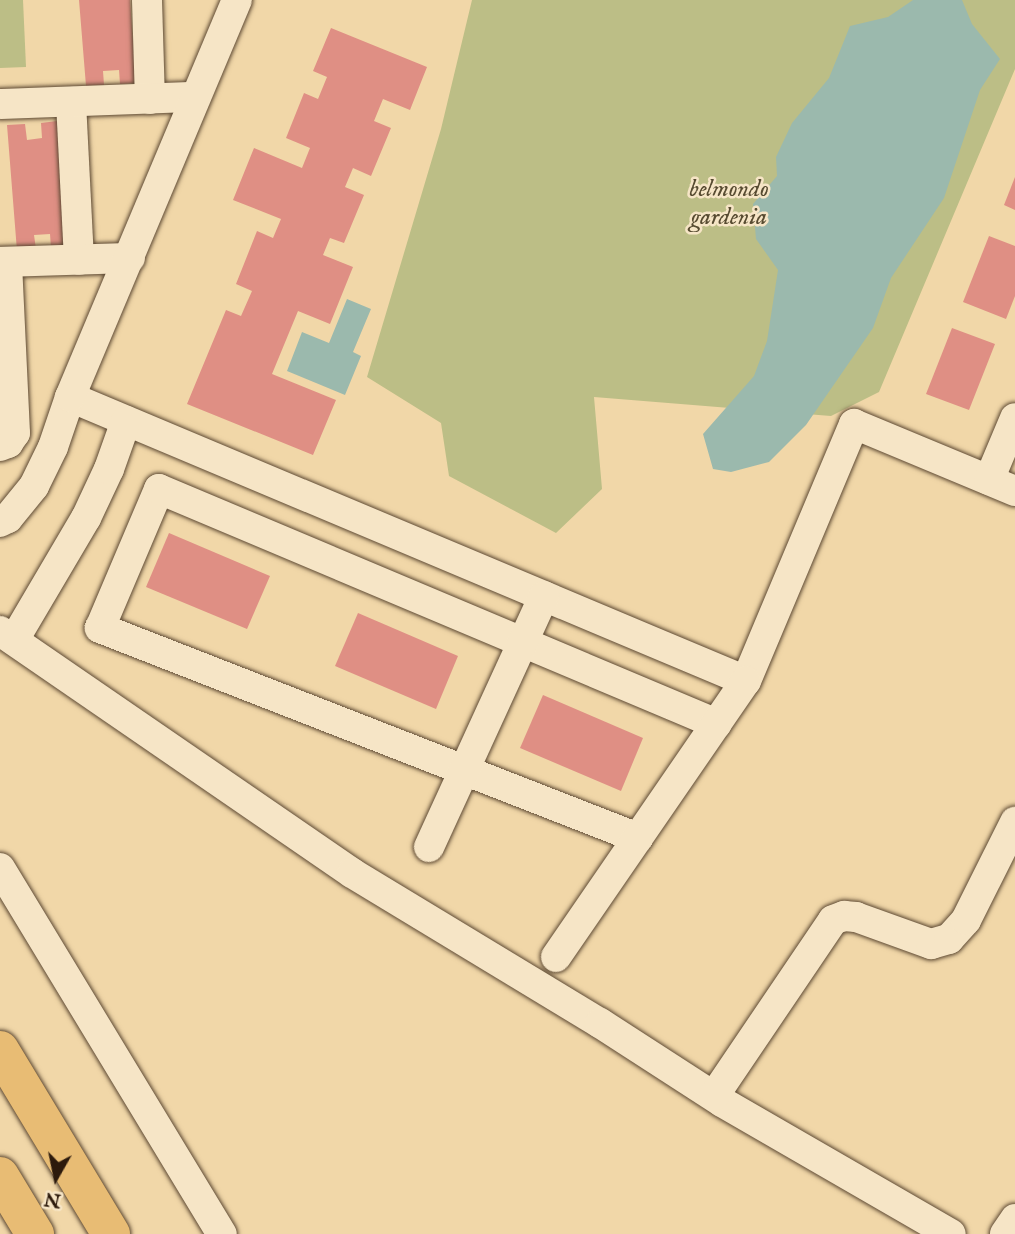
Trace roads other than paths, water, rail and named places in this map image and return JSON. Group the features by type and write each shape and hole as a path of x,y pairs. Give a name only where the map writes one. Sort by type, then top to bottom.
{"highway":[{"path":"0,1050 111,1234"},
{"path":"0,1176 35,1234"}],"street":[{"path":"147,0 150,99"},
{"path":"0,522 8,518 34,486 53,447 70,397 237,0"},
{"path":"0,104 195,97"},
{"path":"71,102 79,260"},
{"path":"0,446 8,443 15,433 3,262 130,258"},
{"path":"70,397 746,681"},
{"path":"556,957 746,681 854,424 1002,486 1015,418"},
{"path":"126,421 109,470 86,518 7,635 352,873 600,1023 714,1096 951,1234"},
{"path":"638,838 100,628 159,489 717,724"},
{"path":"429,847 544,596"},
{"path":"714,1096 833,920 844,916 856,917 932,944 949,939 966,920 1015,821"},
{"path":"0,868 222,1234"},
{"path":"1005,1234 1015,1219"}],"park label":[{"name":"belmondo gardenia","path":"729,204"}]}
